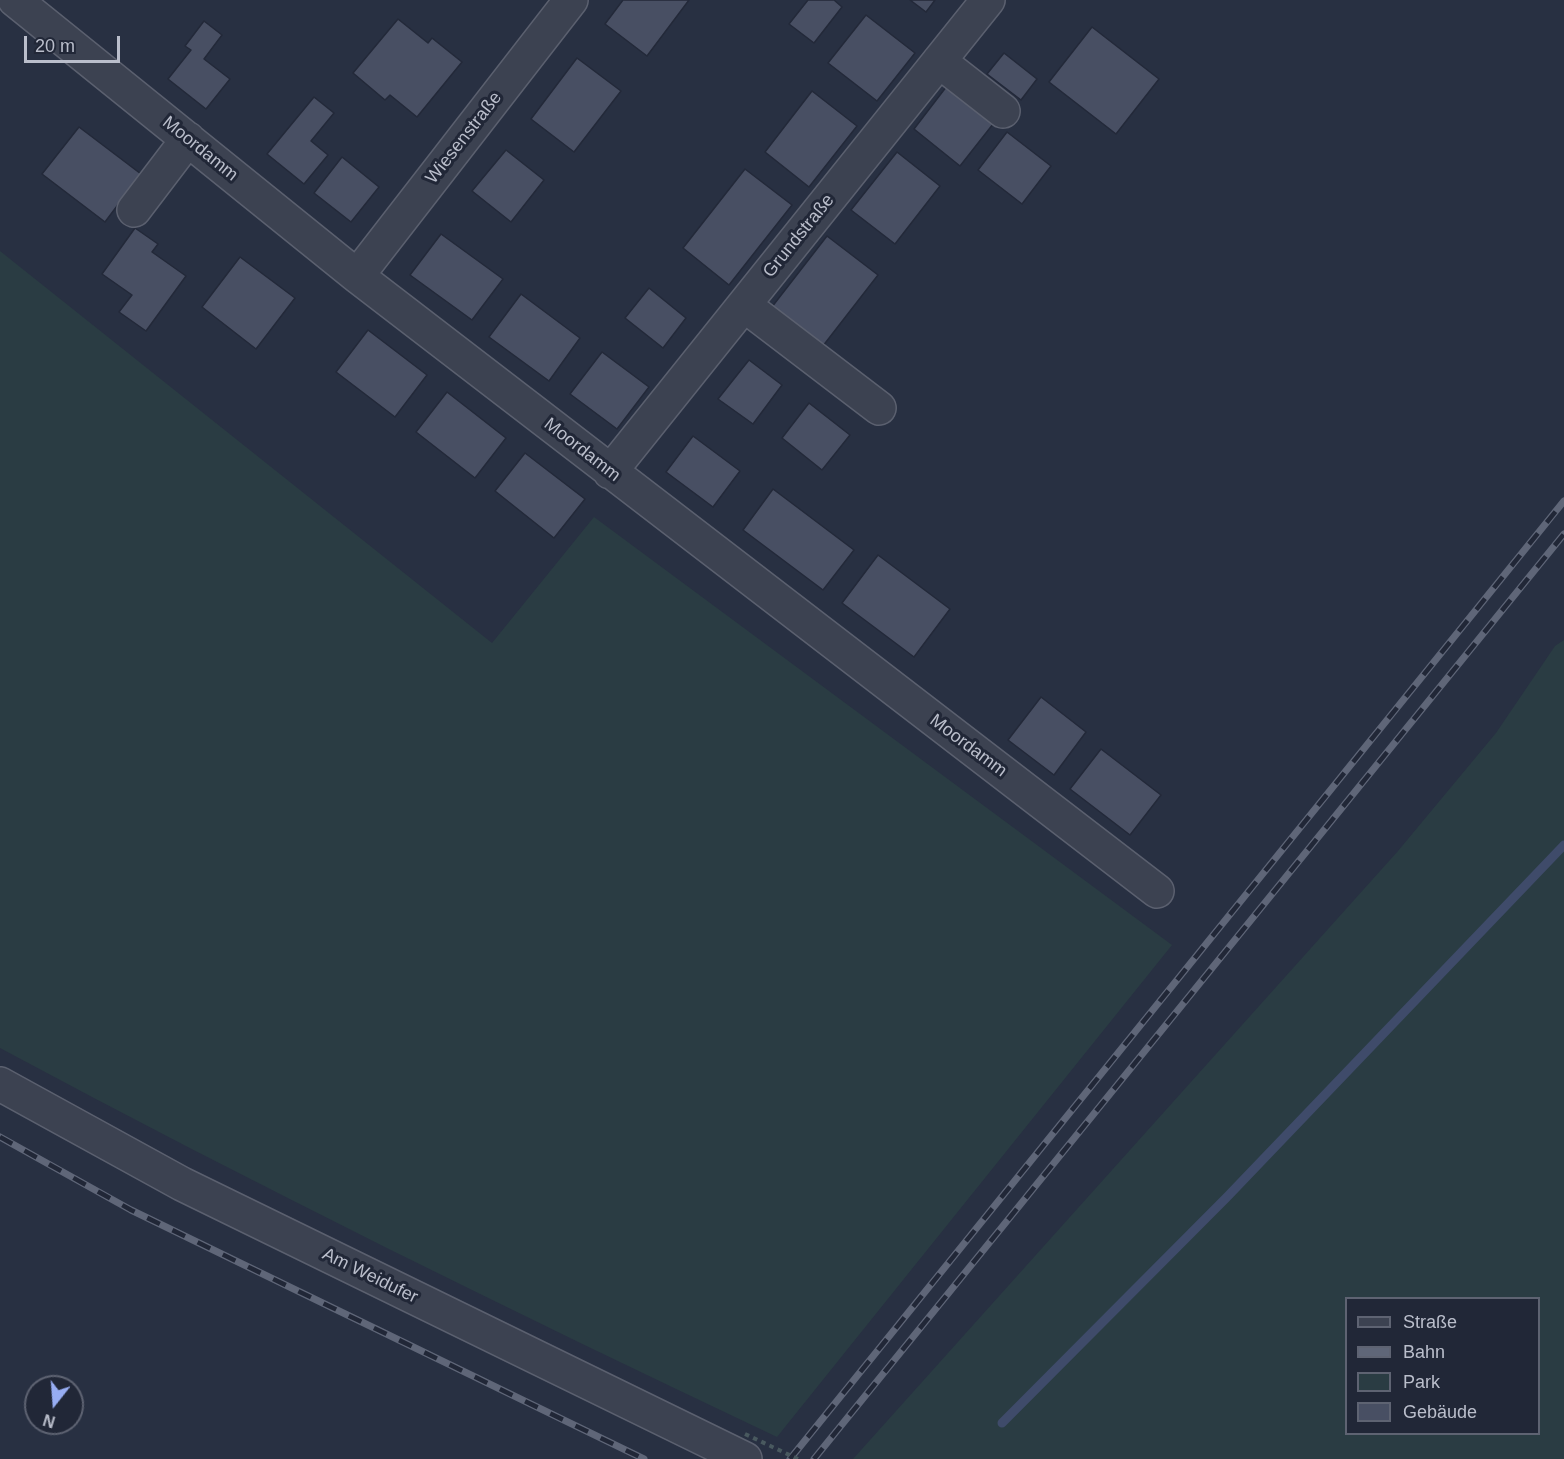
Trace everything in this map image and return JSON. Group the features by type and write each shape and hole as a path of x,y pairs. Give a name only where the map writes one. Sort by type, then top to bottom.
{"street":[{"name":"Moordamm","path":"15,0 357,276 1157,891"},
{"name":"Wiesenstraße","path":"357,276 571,0"},
{"name":"Grundstraße","path":"610,472 988,0"},
{"path":"939,61 1003,111"},
{"path":"134,210 188,139"},
{"path":"744,305 879,408"},
{"name":"Am Weidufer","path":"0,1084 182,1184 741,1448"}],"path":[{"path":"741,1448 798,1459"}],"green space":[{"path":"0,251 492,643 594,517 1172,945 777,1437 386,1247 0,1048"},
{"path":"1564,640 1564,1459 853,1459 1398,851 1496,733 1555,646"}],"building":[{"path":"623,0 689,0 647,56 605,24"},
{"path":"808,0 834,0 842,7 814,43 789,24"},
{"path":"910,0 935,0 926,12"},
{"path":"866,15 915,53 877,101 828,63"},
{"path":"398,19 428,43 432,38 462,62 417,117 390,95 385,100 353,73"},
{"path":"204,21 222,35 204,59 230,79 206,109 168,79 191,50 185,46"},
{"path":"1092,27 1159,79 1116,134 1049,82"},
{"path":"1004,53 1037,79 1021,100 987,74"},
{"path":"577,58 621,91 574,152 531,119"},
{"path":"950,82 997,119 960,166 914,129"},
{"path":"812,91 857,126 809,187 765,152"},
{"path":"314,97 334,113 311,141 328,155 304,184 267,154"},
{"path":"79,127 141,174 105,222 42,174"},
{"path":"1007,132 1051,166 1022,204 978,170"},
{"path":"506,150 544,180 511,222 472,191"},
{"path":"897,152 940,186 895,244 851,210"},
{"path":"342,157 379,187 351,222 314,193"},
{"path":"745,169 792,205 729,285 683,248"},
{"path":"135,228 158,244 152,252 186,276 146,331 119,312 132,295 102,274"},
{"path":"441,234 503,279 472,320 410,275"},
{"path":"827,236 878,275 819,351 768,312"},
{"path":"240,257 295,298 256,349 202,307"},
{"path":"649,288 686,318 663,348 625,318"},
{"path":"521,294 580,338 549,381 489,337"},
{"path":"368,330 427,375 395,417 336,372"},
{"path":"602,352 649,387 617,429 570,394"},
{"path":"749,360 782,385 753,424 718,399"},
{"path":"447,392 506,438 475,478 416,432"},
{"path":"809,403 850,435 822,470 782,438"},
{"path":"693,436 740,471 713,507 666,472"},
{"path":"525,453 585,499 554,538 495,491"},
{"path":"773,489 854,550 823,590 743,530"},
{"path":"878,555 950,609 914,657 842,603"},
{"path":"1041,697 1086,732 1054,775 1008,740"},
{"path":"1101,749 1161,795 1130,835 1070,789"}],"waterway":[{"path":"1002,1423 1227,1197 1564,845"}],"railway":[{"path":"790,1459 1564,501"},
{"path":"814,1459 1564,534"},
{"path":"0,1137 131,1210 644,1459"}]}
